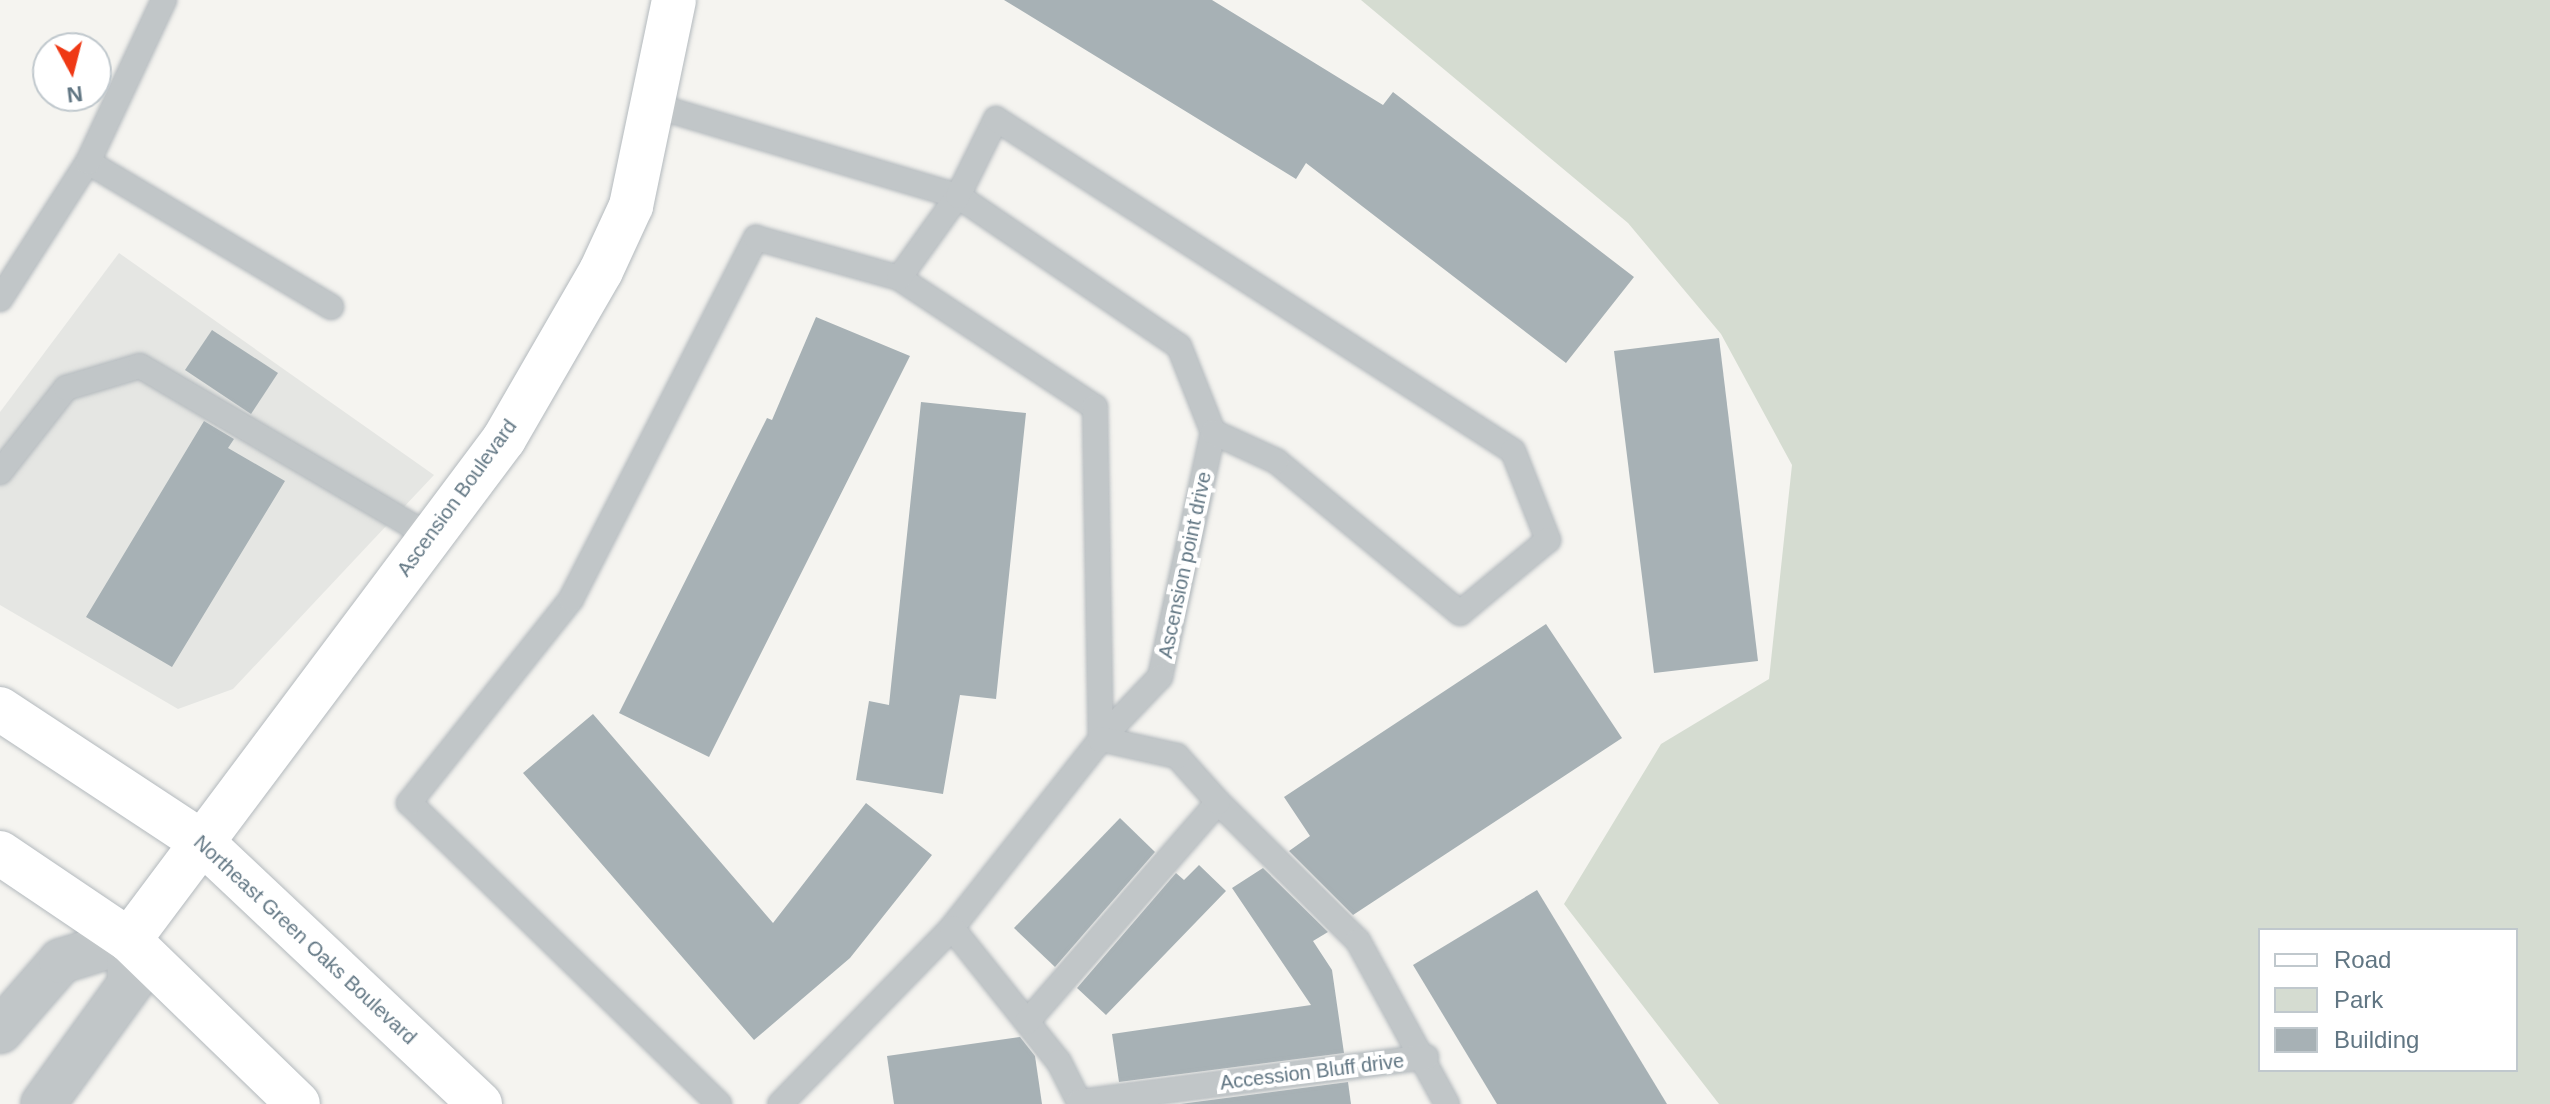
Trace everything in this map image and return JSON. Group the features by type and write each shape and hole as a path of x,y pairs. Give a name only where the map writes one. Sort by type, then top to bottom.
{"street":[{"name":"Ascension Boulevard","path":"129,940 504,439 601,271 631,206 674,0"},
{"name":"Northeast Green Oaks Boulevard","path":"0,709 202,842 480,1104"},
{"path":"0,853 129,940 298,1104"},
{"path":"0,1031 61,961 129,940"},
{"path":"43,1104 130,984 129,940"}],"lane":[{"path":"0,299 88,162 164,0"},
{"path":"652,105 958,196 1179,346 1213,432 1276,461 1460,613 1548,540 1513,451 996,119 958,196 899,278"},
{"path":"88,162 331,307"},
{"path":"719,1104 409,803 571,599 756,238 899,278 1095,407 1101,739 1177,756 1218,802 1358,941 1426,1057 1447,1102"},
{"path":"0,472 66,388 140,366 430,536"},
{"name":"Ascension point drive","path":"780,1104 952,928 1101,739 1160,677 1213,432"},
{"path":"1027,1022 1218,802"},
{"name":"Accession Bluff drive","path":"952,928 1059,1062 1079,1103 1426,1057"}],"shaded area":[{"path":"119,253 434,475 233,689 178,709 0,605 0,412"}],"green space":[{"path":"1361,0 2550,0 2550,1104 1719,1104 1564,904 1661,744 1769,679 1792,465 1721,334 1628,223"}],"building":[{"path":"1004,0 1212,0 1383,105 1393,92 1634,277 1566,363 1306,163 1296,179"},
{"path":"816,317 910,356 709,757 619,713 767,418 772,420"},
{"path":"212,330 278,373 251,414 185,370"},
{"path":"1719,338 1758,661 1654,673 1614,351"},
{"path":"921,402 1026,413 996,699 960,695 943,794 856,780 869,701 889,705"},
{"path":"204,421 234,439 228,448 285,481 172,667 86,617"},
{"path":"1546,624 1622,738 1353,915 1289,851 1310,836 1284,797"},
{"path":"593,714 773,923 866,803 932,855 850,958 754,1040 523,773"},
{"path":"1120,818 1155,852 1055,967 1014,928"},
{"path":"1199,865 1226,891 1106,1015 1077,988 1176,873 1184,880"},
{"path":"1263,868 1328,932 1313,941 1332,970 1344,1053 1119,1082 1112,1034 1311,1005 1232,888"},
{"path":"1537,890 1667,1104 1497,1104 1413,965"},
{"path":"1020,1037 1035,1056 1042,1104 894,1104 887,1056"},
{"path":"1348,1082 1351,1104 1180,1104"}]}
